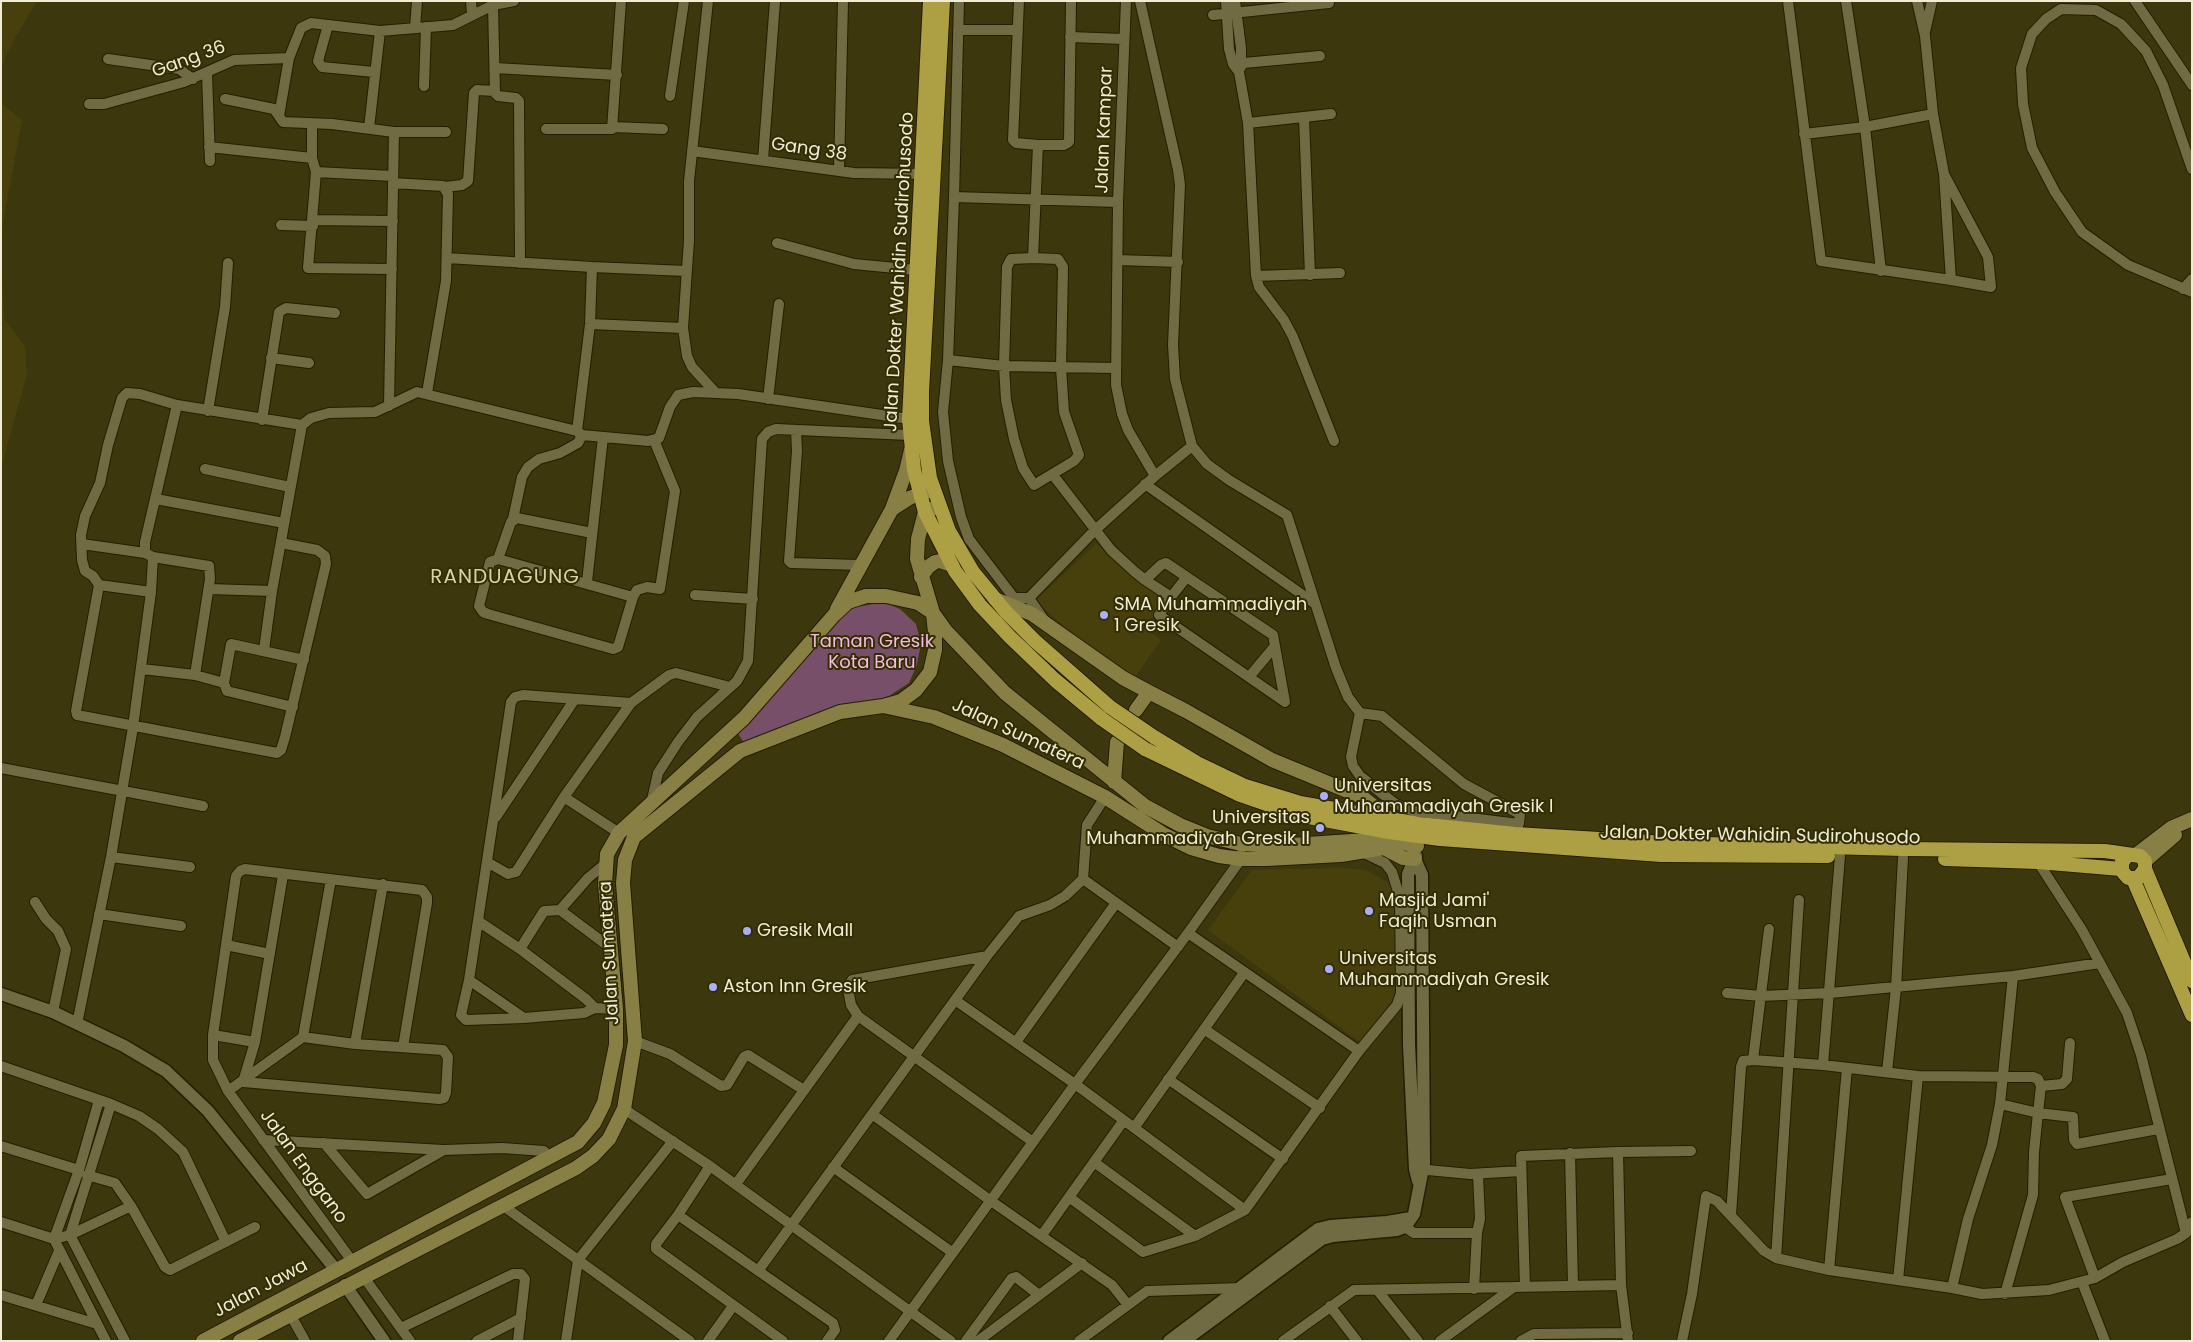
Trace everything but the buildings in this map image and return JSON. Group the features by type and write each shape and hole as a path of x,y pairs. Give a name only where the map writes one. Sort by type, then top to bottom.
{"highway":[{"name":"Jalan Dokter Wahidin Sudirohusodo","path":"930,1 931,130 922,422 925,452 934,490 939,506 960,552 995,599 1106,713 1146,749 1240,795 1298,815 1416,847 1612,846 2038,862 2121,869"},
{"name":"Jalan Dokter Wahidin Sudirohusodo","path":"943,1 931,130 923,174 916,270 909,435 925,512 952,565 980,605 1055,680 1106,713 1154,738 1197,764 1245,786 1300,803 1390,819 1516,830 1612,846"},
{"name":"Jalan Dokter Wahidin Sudirohusodo","path":"1684,849 1904,849 2105,852 2139,860"},
{"path":"2123,860 2139,860 2140,877 2133,879 2126,877 2121,869 2123,860"},
{"path":"2139,860 2192,980"},
{"path":"2133,879 2192,1015"}],"main road":[{"path":"834,615 892,509 906,471 911,449"},
{"path":"892,509 920,494 934,490"},
{"path":"883,706 901,701 916,690 930,672 936,650 933,613 921,576 918,559 918,539 925,512 939,506"},
{"path":"921,576 935,562 940,561 952,565"},
{"path":"834,615 848,602 866,596 906,599 918,603 933,613"},
{"path":"995,599 1032,614 1046,622 1115,672 1149,692 1272,760 1353,793 1390,819"},
{"name":"Jalan Sumatera","path":"933,613 946,631 1005,693 1145,806 1180,825 1207,836 1241,844 1285,846 1384,839 1416,847"},
{"name":"Jalan Sumatera","path":"336,1270 578,1142 594,1123 604,1103 616,1045 612,949 605,884 607,854 618,833 744,718 834,615"},
{"path":"1136,710 1149,692"},
{"name":"Jalan Sumatera","path":"345,1285 576,1168 593,1156 609,1139 624,1108 635,1042 623,883 625,860 634,836 740,751 840,712 883,706 934,717 1003,745 1105,797 1162,834 1191,848 1241,859 1341,855 1384,848 1402,858 1416,847"},
{"path":"1114,782 1117,742"},
{"path":"700,760 711,774"},
{"path":"2139,860 2171,828 2192,821"},
{"path":"529,1168 539,1186"},
{"name":"Jalan Jawa","path":"203,1341 336,1270"},
{"name":"Jalan Jawa","path":"240,1341 345,1285"}],"street":[{"path":"415,28 417,1"},
{"path":"471,1 472,14"},
{"path":"279,116 289,58 300,28 304,24 328,24 380,31 453,25 472,14 500,3 514,1"},
{"path":"612,127 621,1"},
{"path":"670,96 684,1"},
{"path":"708,1 692,151 683,328 687,356 692,367 714,391"},
{"path":"763,160 775,1"},
{"path":"840,169 843,1"},
{"path":"959,1 948,360 944,384 945,442 961,517 969,539 1014,598 1029,598 1094,531 1145,484 1192,446"},
{"path":"1019,1 1013,140 1016,143 1038,145 1064,145 1069,142 1071,1"},
{"name":"Jalan Kampar","path":"1126,1 1118,202 1115,368 1122,414 1136,447 1155,476"},
{"path":"1140,1 1178,170 1175,379 1192,446 1207,464 1229,480 1287,515 1336,668 1348,697 1360,713 1382,716 1464,784 1520,814 1516,830 1413,811 1394,803 1360,776 1353,766 1352,757 1360,713"},
{"path":"1226,1 1232,14 1238,66 1248,123 1258,287 1284,320 1293,337 1334,441"},
{"path":"1232,14 1235,1"},
{"path":"1788,1 1821,261 1991,286 1988,257 1944,174"},
{"path":"1846,1 1865,127 1881,271"},
{"path":"1917,1 1925,36 1933,114 1944,174 1951,280"},
{"path":"1925,36 1932,1"},
{"path":"2135,1 2192,85"},
{"path":"500,3 494,91 498,96 516,98 519,101 520,263"},
{"path":"1213,15 1329,3"},
{"path":"2192,169 2189,153 2163,85 2146,52 2122,24 2096,10 2061,5 2032,34 2021,68 2022,104 2032,148 2055,192 2082,232 2128,265 2187,291 2192,279"},
{"path":"328,24 318,61 322,67 374,72"},
{"path":"424,86 426,27"},
{"path":"958,30 1018,30"},
{"path":"369,128 380,31"},
{"path":"1070,37 1124,40"},
{"path":"1238,66 1320,56"},
{"name":"Gang 36","path":"89,104 104,104 193,79 234,60 289,58"},
{"path":"108,59 179,69 193,79"},
{"path":"495,68 617,75"},
{"path":"207,73 208,147 210,161"},
{"path":"316,172 445,187 462,186 468,181 474,93 478,90 494,91"},
{"path":"225,99 274,108 283,122 332,124 394,132 446,132"},
{"path":"1248,123 1331,114"},
{"path":"1804,134 1865,127 1933,114"},
{"path":"1304,118 1310,275"},
{"path":"312,124 312,158 316,172 308,268 392,269"},
{"path":"546,129 612,129 612,127 663,129"},
{"path":"389,406 394,132"},
{"path":"1033,258 1038,145"},
{"path":"208,147 312,158"},
{"name":"Gang 38","path":"692,151 840,169 854,173 923,174"},
{"path":"427,394 445,290 448,201 445,187"},
{"path":"954,197 1118,202"},
{"path":"280,225 393,221"},
{"path":"777,243 854,264 903,271 916,270"},
{"path":"447,258 686,271"},
{"path":"1033,258 1058,259 1063,267 1061,368 1064,412 1079,455 1052,475 1033,485 1023,468 1014,439 1006,400 1004,366 1007,267 1011,259 1033,258"},
{"path":"1118,260 1178,262"},
{"path":"208,411 225,307 228,264"},
{"path":"498,559 513,520 522,478 528,467 539,459 560,453 578,442 590,324 592,267"},
{"path":"1256,276 1340,274"},
{"path":"768,399 779,304"},
{"path":"262,420 279,312 286,308 335,313"},
{"path":"590,324 683,328"},
{"path":"271,358 309,363"},
{"path":"948,360 1004,366 1115,368"},
{"path":"264,650 272,591 302,426 311,418 329,413 375,412 417,392 580,433 603,437 654,440 659,438 670,407 678,395 714,391 909,419"},
{"path":"281,543 317,550 325,556 326,564 293,707 281,750 277,753 133,727 84,717 76,713 99,585 93,576 85,571 82,560 81,535 85,516 100,483 108,445 122,398 127,393 140,394 176,405 302,426"},
{"path":"77,1024 111,857 142,669 151,592 149,555 145,542 176,405"},
{"path":"650,804 658,773 678,742 697,717 737,681 748,661 762,439 768,432 776,429 909,435"},
{"path":"796,431 797,450 789,561 791,563 860,565"},
{"path":"587,582 603,437"},
{"path":"633,597 587,582 498,559 490,562 479,606 482,612 613,649 620,643 633,597 641,587 660,590 676,490 654,440"},
{"path":"205,469 290,487"},
{"path":"1052,475 1094,531 1111,550 1146,580 1171,597"},
{"path":"1145,484 1314,603"},
{"path":"156,499 284,523"},
{"path":"513,520 516,518 592,533"},
{"path":"82,544 209,566 209,590 196,675"},
{"path":"1146,580 1165,563 1272,634 1285,702 1159,615 1186,578"},
{"path":"99,585 151,592"},
{"path":"209,590 272,591"},
{"path":"695,595 753,600"},
{"path":"1029,598 1046,622"},
{"path":"293,707 227,691 224,688 231,644 304,660"},
{"path":"1249,677 1275,646"},
{"path":"142,669 196,675 224,683"},
{"path":"487,862 508,874 516,872 564,797 631,703 673,673 730,687"},
{"path":"616,1009 596,1008 584,1013 524,1018 463,1018 461,1015 469,980 511,702 515,697 523,695 631,703"},
{"path":"494,820 575,699"},
{"path":"1,768 203,806"},
{"path":"564,797 618,833"},
{"path":"758,1271 987,956 1023,913 1058,900 1083,879 1087,825 1105,797"},
{"path":"889,1341 1241,859 1241,844"},
{"path":"1416,847 1408,874 1408,1045 1419,1169"},
{"path":"1191,1339 1322,1239 1333,1236 1386,1231 1406,1221 1417,1208 1422,1046 1422,875 1416,847"},
{"path":"1069,1197 1143,1252 1195,1236 1245,1210 1320,1108 1359,1051 1397,1005 1401,993 1400,898 1392,872 1385,863 1361,851"},
{"path":"1823,1065 1840,856"},
{"path":"111,857 190,867"},
{"path":"1887,1072 1896,988 1903,858"},
{"path":"2038,862 2053,881 2127,1013 2134,1033 2186,1233"},
{"path":"560,910 588,878 605,864"},
{"name":"Jalan Enggano","path":"283,875 245,869 236,876 213,1035 213,1060 228,1091 352,1261"},
{"path":"243,1082 255,1042 283,875 383,884 422,890 427,897 403,1047"},
{"path":"228,1091 243,1082 303,1036 331,879"},
{"path":"1083,879 1178,947"},
{"path":"355,1044 383,884"},
{"path":"1776,1258 1787,1063 1799,926 1799,900"},
{"path":"35,902 46,919 58,931 66,949 53,1012"},
{"path":"1016,1042 1116,903"},
{"path":"520,948 544,911 560,910 612,949"},
{"path":"99,914 181,926"},
{"path":"478,921 520,948 586,998 596,1008"},
{"path":"1753,1060 1769,930"},
{"path":"1188,933 1359,1051"},
{"path":"226,945 270,954"},
{"path":"987,956 852,980 848,989 851,1005 858,1016 1033,1142"},
{"path":"1727,992 1761,996 1896,988 2013,976 2100,963"},
{"path":"1134,1128 1244,973"},
{"path":"1952,1288 1968,1219 1992,1145 2004,1077 2013,976"},
{"path":"469,980 524,1018"},
{"path":"1,994 53,1012 124,1046 166,1071 208,1111 336,1270"},
{"path":"955,1000 1075,1084 1245,1210"},
{"path":"736,1184 858,1016"},
{"path":"1204,1029 1320,1108"},
{"path":"213,1035 255,1042"},
{"path":"243,1082 444,1098 447,1075 446,1052 355,1044 303,1036"},
{"path":"635,1042 670,1054 721,1086 728,1085 744,1057 748,1055 804,1090"},
{"path":"2041,1086 2062,1084 2067,1079 2070,1042"},
{"path":"1408,1045 1422,1046"},
{"path":"1731,1216 1741,1066 1743,1061 1823,1065 1918,1076 2034,1077 2038,1079 2041,1086 2034,1152 2033,1195 2005,1294"},
{"path":"1,1066 111,1104 139,1116 158,1129 183,1152 226,1242"},
{"path":"1829,1270 1847,1068"},
{"path":"1898,1280 1918,1076"},
{"path":"1168,1080 1283,1159"},
{"path":"99,1100 70,1235 125,1341"},
{"path":"106,1341 54,1239 111,1104"},
{"path":"2000,1104 2038,1113 2073,1117 2074,1140 2077,1144 2158,1129"},
{"path":"624,1108 736,1184 951,1341"},
{"path":"872,1114 991,1201 1112,1284 1128,1305"},
{"path":"1042,1235 1124,1120"},
{"path":"264,1140 444,1150 502,1148 544,1151 548,1158"},
{"path":"566,1341 578,1260 673,1141"},
{"path":"324,1143 364,1193 367,1194 444,1150"},
{"path":"1,1146 115,1183 132,1206 165,1267 170,1270 255,1227"},
{"path":"1525,1287 1520,1160 1523,1155 1691,1151"},
{"path":"1618,1152 1621,1285 1627,1335"},
{"path":"1570,1153 1573,1286"},
{"path":"1094,1162 1195,1236"},
{"path":"710,1166 678,1215 656,1244 656,1250 782,1341"},
{"path":"833,1167 953,1253"},
{"path":"1419,1169 1478,1174 1521,1171"},
{"path":"1474,1289 1477,1233 1480,1219 1478,1174"},
{"path":"2095,1278 2065,1197 2172,1179"},
{"path":"1682,1341 1692,1294 1706,1196 1717,1201 1764,1251 1776,1258 1829,1270 1982,1294 2049,1290 2095,1278 2186,1233 2192,1222"},
{"path":"502,1205 690,1341"},
{"path":"1,1222 54,1239 70,1235 132,1206"},
{"path":"678,1215 833,1323 835,1330 827,1341"},
{"path":"1406,1221 1414,1233 1477,1233"},
{"path":"1169,1341 1318,1229 1330,1226 1406,1221"},
{"path":"36,1305 59,1251"},
{"path":"978,1341 1082,1263"},
{"path":"401,1328 514,1274 521,1274 525,1279 518,1341"},
{"path":"363,1276 410,1341"},
{"path":"966,1341 1012,1278 1016,1277 1039,1295"},
{"path":"2082,1282 2105,1341"},
{"path":"345,1285 384,1341"},
{"path":"1283,1341 1351,1291 1621,1285"},
{"path":"1079,1341 1093,1338 1128,1305 1147,1291 1241,1288"},
{"path":"1440,1341 1514,1288"},
{"path":"1378,1291 1418,1341"},
{"path":"1,1295 97,1324"},
{"path":"708,1341 733,1306"},
{"path":"1330,1306 1357,1341"},
{"path":"290,1314 305,1341"},
{"path":"477,1341 521,1318"},
{"path":"1520,1341 1534,1334 1627,1335"},
{"path":"1613,1341 1627,1335"}],"shaded area":[{"path":"1,1 37,1 16,36 1,67"},
{"path":"1,103 22,120 1,234"},
{"path":"1,262 4,318 25,347 27,374 1,468"},
{"name":"SMA Muhammadiyah 1 Gresik","path":"1096,544 1165,598 1147,629 1161,640 1133,680 1103,660 1035,601"},
{"name":"Universitas Muhammadiyah Gresik","path":"1341,868 1366,870 1389,883 1394,891 1397,941 1395,997 1361,1043 1208,930 1252,870"}],"green space":[{"name":"Taman Gresik Kota Baru","path":"884,602 900,609 916,624 921,643 917,665 909,683 889,696 744,743 737,732 839,620 851,608"}],"place":[{"name":"SMA Muhammadiyah 1 Gresik","path":"1104,615"},
{"name":"Universitas Muhammadiyah Gresik I","path":"1324,796"},
{"name":"Universitas Muhammadiyah Gresik II","path":"1320,828"},
{"name":"Masjid Jami' Faqih Usman","path":"1369,911"},
{"name":"Gresik Mall","path":"747,931"},
{"name":"Universitas Muhammadiyah Gresik","path":"1329,969"},
{"name":"Aston Inn Gresik","path":"713,987"}],"district":[{"name":"RANDUAGUNG","path":"505,578"}]}
